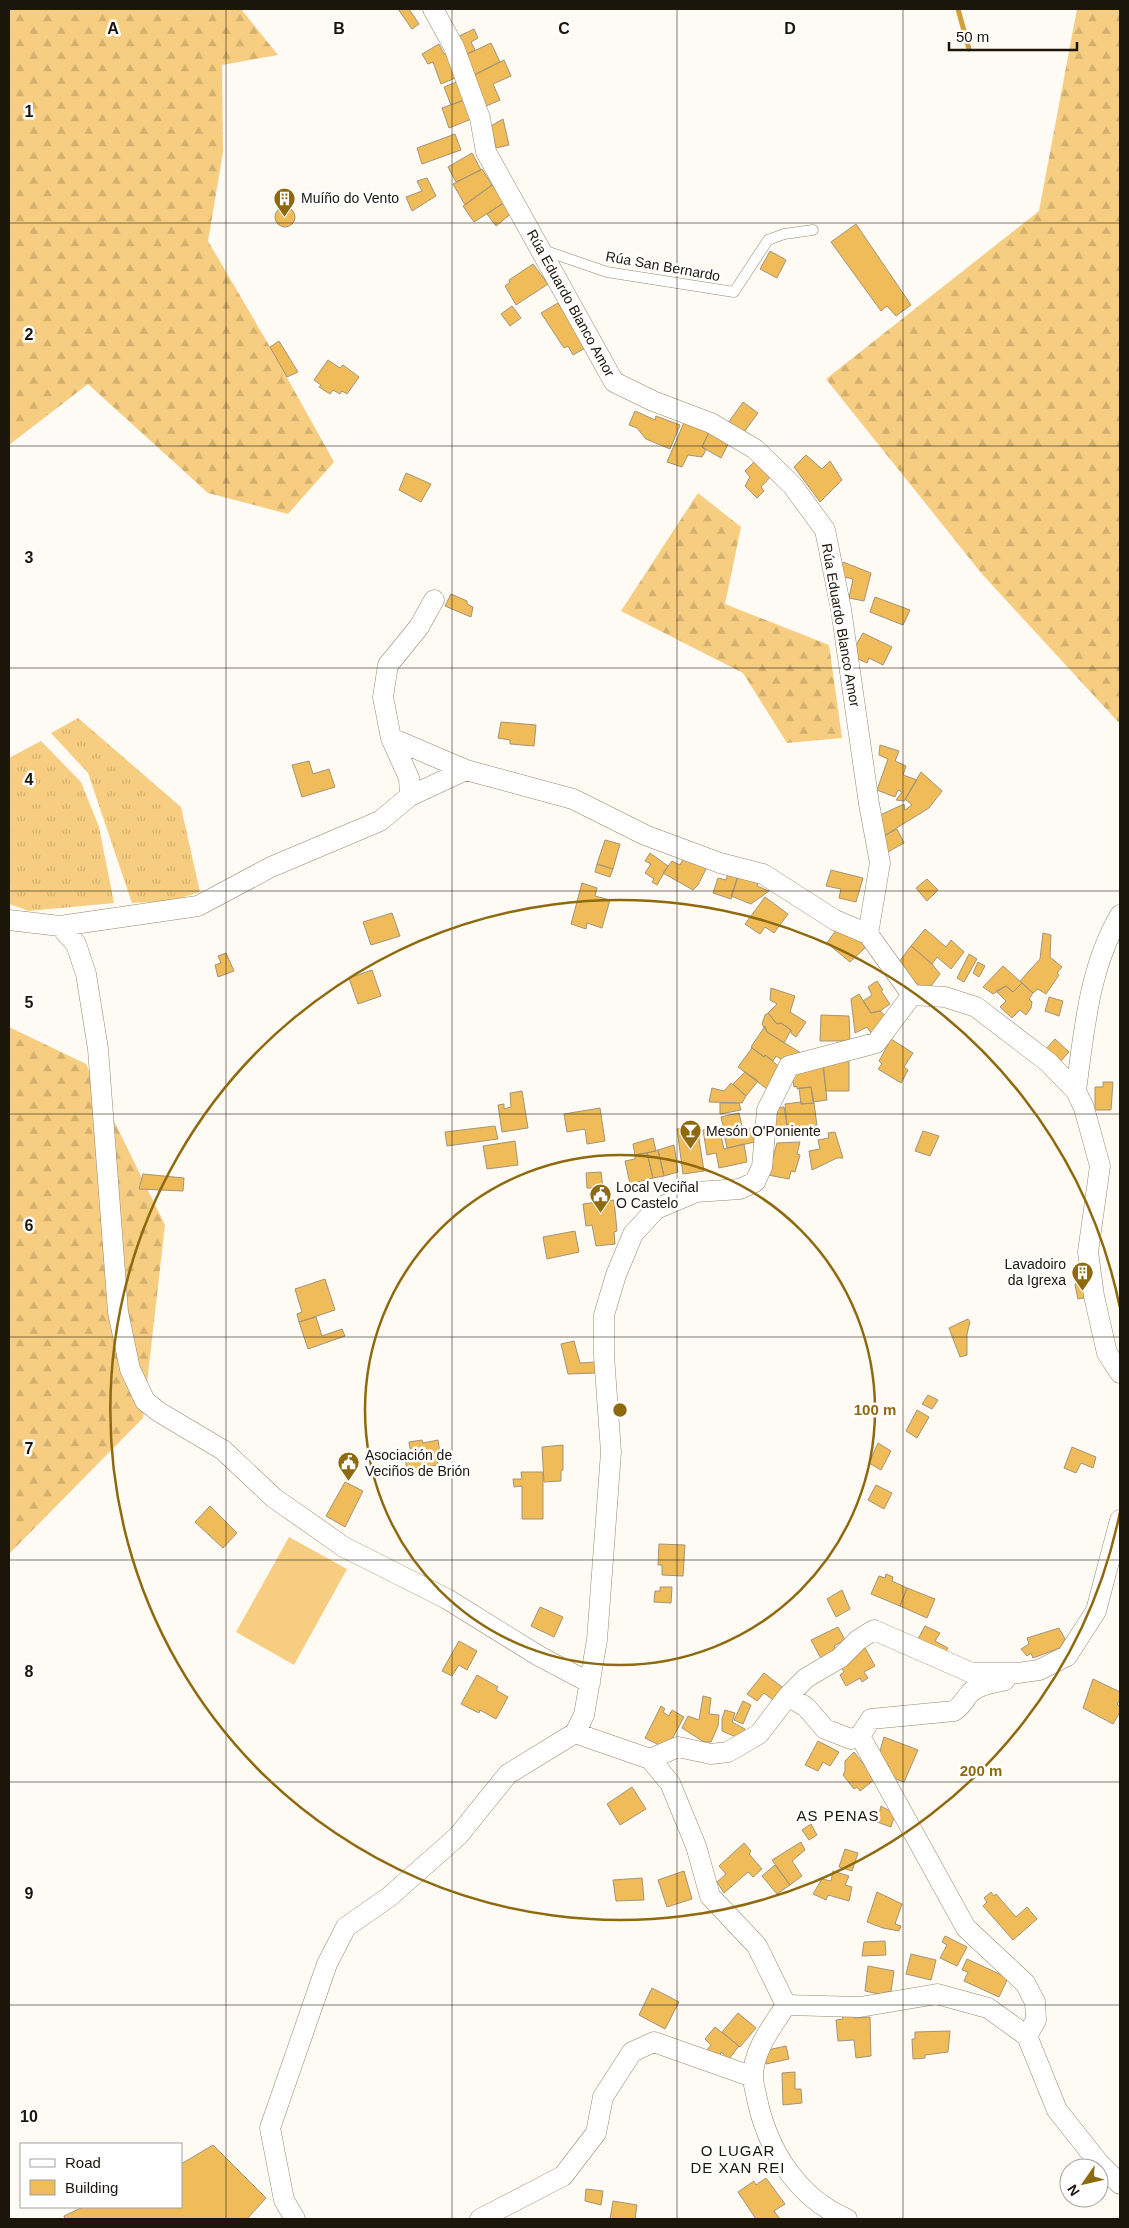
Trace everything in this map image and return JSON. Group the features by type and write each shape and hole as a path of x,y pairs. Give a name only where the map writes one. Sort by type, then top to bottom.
{"street":[{"name":"Rúa Eduardo Blanco Amor","path":"432,9 454,48 480,118 486,152 614,382 653,401 711,423 755,449 792,485 824,530 841,608 869,804 880,862 868,934"},
{"path":"410,796 409,778 391,738 383,697 388,664 419,627 434,600"},
{"path":"391,738 466,770 573,799 646,835 720,863 763,874 835,920 868,934 912,995"},
{"path":"9,920 60,926 198,906 270,868 380,821 410,796 466,770"},
{"path":"1076,1091 1090,997 1107,938 1120,915"},
{"path":"60,926 76,944 86,974 98,1049 118,1312 130,1369 145,1401 159,1412 223,1450 274,1498 344,1547 447,1599 539,1656 590,1683"},
{"path":"912,995 945,997 976,1007 1048,1062 1076,1091 1084,1108 1100,1166 1088,1252 1094,1296 1106,1353 1120,1374"},
{"path":"295,2219 284,2200 270,2128 327,1964 346,1927 389,1897 458,1836 508,1774 575,1732 584,1715 597,1640 611,1452 604,1356 604,1315 616,1274 633,1234 656,1208 696,1192 740,1189 754,1182 762,1167 767,1110 789,1066 876,1043 912,995"},
{"path":"650,1759 678,1747 711,1754 728,1752 759,1734 788,1696 806,1678 840,1658 858,1640 874,1630 972,1672 1018,1673 1039,1670 1067,1656 1096,1610 1120,1520"},
{"path":"788,1696 806,1707 824,1729 851,1739 860,1736 871,1720 954,1711 963,1705 970,1693 979,1687 1006,1680 1018,1673"},
{"path":"575,1732 650,1759 670,1783 696,1846 710,1896 757,1946 786,2005"},
{"path":"860,1736 966,1928 1025,1983 1032,1995 1035,2002 1036,2020 1027,2036"},
{"path":"786,2005 860,2007 937,1994 988,2008 1027,2036 1057,2110 1099,2163 1120,2184"},
{"path":"786,2005 760,2045 753,2077 761,2118 776,2154 804,2191 830,2212 847,2219"},
{"path":"480,2219 562,2176 596,2133 603,2097 632,2052 654,2042 753,2077"}],"lane":[{"name":"Rúa San Bernardo","path":"542,250 607,272 734,292 768,240 784,234 813,230"}],"green space":[{"path":"9,9 241,9 278,55 222,65 223,152 208,241 334,462 288,514 208,493 88,384 9,445"},
{"path":"1077,9 1120,9 1120,724 982,574 826,379 1039,211"},
{"path":"698,493 741,527 725,604 829,645 842,738 787,743 743,673 621,611"},
{"path":"78,718 181,807 200,892 171,901 132,903 88,773 51,733"},
{"path":"41,741 81,782 99,827 114,903 29,911 9,904 9,758"},
{"path":"9,1027 86,1064 165,1225 143,1418 9,1554"},
{"path":"289,1537 347,1569 294,1665 236,1632"}],"building":[{"path":"398,9 409,9 419,24 412,29"},
{"path":"474,29 478,38 471,42 475,50 461,57 455,38"},
{"path":"491,43 500,62 470,77 461,57"},
{"path":"439,44 444,54 448,52 458,77 441,84 433,62 428,64 422,54"},
{"path":"504,60 511,76 493,84 500,100 484,107 470,77"},
{"path":"459,81 467,99 451,105 444,87"},
{"path":"467,99 474,118 449,128 442,108"},
{"path":"503,119 509,145 496,148 491,126"},
{"path":"455,134 461,150 422,164 417,148"},
{"path":"472,153 481,170 456,182 448,167"},
{"path":"482,169 492,185 465,205 453,184"},
{"path":"427,178 436,196 412,211 406,197 422,191 417,181"},
{"path":"492,185 505,202 474,222 463,206"},
{"path":"505,202 513,212 496,226 487,214"},
{"name":"Muíño do Vento","path":"285,207 292,210 295,217 292,224 285,227 278,224 275,217 278,210"},
{"path":"856,224 911,305 896,316 887,306 881,311 831,242"},
{"path":"770,251 786,260 777,278 760,269"},
{"path":"533,264 548,284 516,305 505,286 510,282 509,280"},
{"path":"558,303 587,347 573,355 568,346 564,348 541,313"},
{"path":"512,306 521,318 510,326 501,314"},
{"path":"279,341 298,372 287,377 270,347"},
{"path":"328,360 340,368 343,365 359,377 347,394 342,391 340,394 333,390 330,394 319,387 321,385 314,380"},
{"path":"743,402 758,413 741,436 726,426"},
{"path":"635,411 655,420 656,416 680,425 670,449 646,439 637,428 629,425"},
{"path":"685,420 710,430 702,447 706,450 702,457 688,455 682,467 667,462"},
{"path":"710,430 731,439 721,458 702,447"},
{"path":"806,455 822,469 830,461 842,480 820,502 794,467"},
{"path":"758,458 773,474 761,487 764,491 757,498 745,486 750,477 745,471"},
{"path":"406,473 431,484 421,502 399,490"},
{"path":"843,562 871,573 864,601 849,598 853,579 840,576"},
{"path":"451,594 467,601 467,604 473,607 471,617 445,606"},
{"path":"875,597 910,610 903,625 870,612"},
{"path":"863,633 892,647 883,665 869,658 867,663 854,657 854,649"},
{"path":"501,722 536,725 534,746 510,744 510,740 498,738"},
{"path":"880,745 899,751 895,761 906,766 903,775 917,780 904,801 896,800 902,792 898,790 895,797 877,790 888,759 879,755"},
{"path":"309,761 313,774 329,769 335,787 302,797 292,765"},
{"path":"921,772 942,791 929,808 882,837 878,816 904,804 905,810 912,805 905,799"},
{"path":"897,829 904,843 886,853 882,837"},
{"path":"605,840 620,844 613,869 597,864"},
{"path":"650,853 668,866 657,885 652,882 654,879 645,873 651,864 645,861"},
{"path":"685,855 707,867 698,885 693,890 663,873 672,861 680,865"},
{"path":"597,864 613,869 610,877 595,872"},
{"path":"729,870 739,873 731,899 713,893 718,878 726,880"},
{"path":"831,870 863,878 856,902 839,898 841,889 826,886"},
{"path":"739,873 759,879 757,886 769,891 751,904 731,896"},
{"path":"927,879 938,890 927,901 916,888"},
{"path":"582,883 597,888 595,896 610,900 602,928 587,923 586,929 571,924"},
{"path":"765,897 788,914 774,933 765,927 760,934 745,924"},
{"path":"392,913 400,936 371,945 363,922"},
{"path":"841,923 868,945 850,962 827,943"},
{"path":"925,929 946,947 951,940 964,952 951,969 937,957 932,964 911,946"},
{"path":"1043,933 1051,935 1050,957 1062,967 1046,994 1038,989 1033,993 1020,981 1040,959"},
{"path":"911,946 932,964 940,974 931,986 924,989 896,966"},
{"path":"226,953 234,971 218,977 215,965 221,963 218,956"},
{"path":"969,954 977,959 964,982 957,978"},
{"path":"978,962 985,966 979,977 973,973"},
{"path":"1003,966 1022,983 1013,992 1006,986 993,994 983,987"},
{"path":"372,970 381,996 358,1004 349,978"},
{"path":"877,981 890,1004 880,1011 871,1013 863,1001 872,995 868,987"},
{"path":"1022,983 1033,993 1029,999 1032,1002 1031,1008 1026,1015 1020,1010 1012,1018 1000,1007 1006,1001 996,991 1006,986 1013,992"},
{"path":"771,988 795,996 790,1012 806,1022 796,1037 791,1033 791,1030 781,1023 777,1024 768,1013 777,1004 770,1000"},
{"path":"859,994 871,1013 880,1011 888,1018 871,1033 867,1027 855,1033 851,999"},
{"path":"1049,997 1063,1001 1059,1016 1045,1011"},
{"path":"768,1013 777,1024 781,1023 791,1030 784,1043 767,1032 762,1024 765,1015"},
{"path":"821,1015 849,1016 850,1041 820,1041"},
{"path":"765,1026 767,1032 801,1053 787,1063 776,1056 773,1061 765,1055 764,1057 751,1047"},
{"path":"891,1039 913,1053 904,1067 908,1070 901,1083 878,1069 882,1064 879,1061"},
{"path":"1055,1039 1069,1052 1059,1063 1045,1050"},
{"path":"752,1048 764,1057 765,1055 782,1069 767,1089 738,1067"},
{"path":"849,1055 849,1091 826,1091 823,1064"},
{"path":"823,1064 827,1100 813,1102 811,1087 797,1089 797,1086 794,1087 792,1075"},
{"path":"745,1072 758,1081 746,1096 733,1084"},
{"path":"1103,1082 1113,1082 1111,1110 1095,1110 1095,1087 1103,1087"},
{"path":"731,1083 746,1096 742,1103 709,1102 712,1088 724,1091"},
{"path":"811,1087 814,1103 801,1104 799,1088"},
{"path":"522,1091 528,1128 502,1132 498,1105 504,1104 504,1109 511,1107 510,1093"},
{"path":"801,1102 801,1104 814,1103 817,1126 794,1130 793,1123 787,1125 785,1104"},
{"path":"720,1103 739,1103 741,1110 720,1114"},
{"path":"784,1107 787,1125 793,1123 795,1134 776,1137 772,1109"},
{"path":"600,1108 605,1141 587,1144 585,1129 567,1132 564,1114"},
{"path":"739,1113 743,1130 725,1134 721,1117"},
{"path":"495,1126 498,1139 447,1146 445,1132"},
{"name":"Mesón O'Poniente","path":"697,1126 704,1171 683,1174 677,1129"},
{"path":"719,1127 724,1149 744,1144 747,1162 719,1168 716,1153 707,1155 703,1130"},
{"path":"751,1128 755,1142 727,1148 724,1134"},
{"path":"923,1131 939,1136 930,1156 915,1151"},
{"path":"835,1132 843,1158 837,1158 812,1170 809,1151 820,1149 818,1140 829,1138 828,1133"},
{"path":"653,1138 656,1151 635,1155 633,1144"},
{"path":"515,1141 518,1165 487,1169 483,1146"},
{"path":"800,1142 797,1154 800,1155 795,1172 791,1171 789,1179 768,1175 777,1143"},
{"path":"674,1145 678,1172 664,1176 658,1150"},
{"path":"658,1150 664,1176 653,1178 647,1153"},
{"path":"647,1153 653,1178 630,1184 625,1161 635,1159 635,1155"},
{"path":"601,1172 603,1188 587,1188 586,1173"},
{"path":"143,1174 184,1178 183,1191 139,1189"},
{"name":"Local Veciñal O Castelo","path":"614,1200 617,1231 614,1232 615,1244 596,1246 592,1225 586,1226 583,1204"},
{"path":"575,1231 579,1252 547,1259 543,1237"},
{"path":"325,1279 335,1310 299,1322 297,1314 302,1312 295,1289"},
{"name":"Lavadoiro da Igrexa","path":"1083,1279 1089,1297 1078,1299 1075,1285 1078,1280"},
{"path":"316,1317 322,1336 342,1329 345,1336 308,1349 299,1322"},
{"path":"968,1319 970,1322 967,1334 967,1355 960,1357 949,1328"},
{"path":"574,1341 580,1363 595,1362 596,1373 568,1374 561,1344"},
{"path":"928,1395 938,1400 932,1409 922,1404"},
{"path":"917,1410 929,1417 917,1438 906,1431"},
{"path":"422,1440 423,1443 438,1440 441,1460 437,1460 438,1465 421,1468 422,1471 407,1472 405,1455 411,1454 409,1442"},
{"path":"878,1443 891,1451 881,1470 869,1463"},
{"path":"563,1445 561,1481 544,1482 542,1447"},
{"path":"1072,1447 1096,1457 1093,1468 1081,1463 1076,1473 1064,1468"},
{"path":"521,1472 543,1472 543,1519 522,1519 522,1486 514,1487 513,1479 522,1479"},
{"path":"345,1482 363,1491 345,1527 326,1516"},
{"path":"876,1485 892,1493 884,1509 868,1500"},
{"path":"210,1506 237,1533 223,1548 195,1522"},
{"path":"659,1544 685,1545 683,1576 662,1575 662,1565 658,1565"},
{"path":"886,1574 893,1577 892,1581 907,1588 900,1606 871,1594 879,1576 885,1578"},
{"path":"660,1587 672,1587 671,1603 654,1602 655,1591 660,1591"},
{"path":"907,1588 935,1599 927,1618 900,1606"},
{"path":"842,1590 850,1609 836,1617 827,1599"},
{"path":"540,1607 563,1617 554,1637 531,1626"},
{"path":"925,1626 940,1633 935,1641 948,1648 943,1656 918,1639"},
{"path":"838,1627 845,1640 834,1646 839,1656 824,1664 811,1640"},
{"path":"1059,1628 1065,1639 1060,1648 1033,1658 1031,1653 1027,1656 1021,1649 1029,1644 1027,1638"},
{"path":"459,1641 477,1651 467,1670 459,1665 452,1676 442,1671"},
{"path":"864,1646 875,1666 864,1672 868,1678 862,1682 860,1678 846,1686 840,1675 844,1672 839,1664"},
{"path":"764,1673 787,1691 777,1703 764,1693 757,1701 747,1694"},
{"path":"477,1675 498,1687 496,1690 508,1697 496,1719 480,1710 479,1713 461,1704"},
{"path":"1093,1679 1120,1692 1120,1700 1117,1704 1120,1707 1120,1712 1113,1724 1083,1708"},
{"path":"703,1696 711,1698 709,1714 719,1715 718,1726 711,1742 704,1742 682,1728 688,1716 699,1720"},
{"path":"743,1701 751,1705 743,1724 734,1720"},
{"path":"661,1706 665,1709 663,1712 669,1716 672,1710 684,1717 672,1739 661,1746 645,1738"},
{"path":"725,1710 735,1713 732,1722 745,1729 741,1739 722,1731 722,1719"},
{"path":"884,1737 918,1750 904,1782 886,1775 889,1766 878,1758"},
{"path":"818,1741 839,1752 830,1766 823,1762 818,1771 805,1765"},
{"path":"854,1752 875,1779 860,1791 857,1787 854,1789 843,1775 845,1761"},
{"path":"632,1787 646,1809 620,1825 607,1804"},
{"path":"881,1806 895,1814 891,1827 877,1822"},
{"path":"811,1824 817,1835 809,1840 802,1830"},
{"path":"801,1842 805,1850 792,1861 802,1876 790,1885 772,1860"},
{"path":"744,1843 751,1851 749,1854 762,1869 753,1877 748,1872 724,1893 717,1882 726,1874 719,1866"},
{"path":"845,1849 858,1853 852,1871 839,1867"},
{"path":"775,1865 790,1885 777,1894 762,1876"},
{"path":"684,1871 692,1899 667,1907 658,1880"},
{"path":"833,1871 849,1876 845,1885 852,1887 849,1901 828,1895 826,1900 813,1894 822,1879 831,1881"},
{"path":"642,1878 644,1900 616,1901 613,1880"},
{"path":"877,1892 902,1904 895,1924 901,1926 899,1931 867,1922"},
{"path":"991,1892 994,1896 996,1894 1016,1917 1027,1907 1037,1919 1013,1940 983,1906 987,1902 984,1898"},
{"path":"945,1936 967,1947 957,1966 940,1958 947,1945 942,1942"},
{"path":"885,1941 886,1955 862,1956 864,1942"},
{"path":"911,1954 936,1960 931,1980 906,1974"},
{"path":"967,1959 1008,1978 999,1997 964,1981 968,1972 962,1970"},
{"path":"868,1966 894,1971 891,1991 879,1994 865,1991"},
{"path":"652,1988 679,2002 665,2029 639,2015"},
{"path":"738,2013 756,2028 740,2047 722,2032"},
{"path":"854,2013 854,2018 870,2017 871,2056 856,2058 854,2040 838,2041 836,2020 843,2019 842,2014"},
{"path":"715,2027 739,2046 729,2059 721,2052 718,2059 706,2051 711,2045 705,2039"},
{"path":"950,2031 948,2052 925,2055 925,2058 913,2059 912,2039 915,2039 915,2032"},
{"path":"786,2046 789,2059 766,2064 763,2051"},
{"path":"795,2072 795,2089 801,2089 802,2103 783,2105 782,2073"},
{"path":"213,2145 266,2198 247,2219 65,2219 64,2216 81,2208 182,2208 182,2163"},
{"path":"766,2178 785,2204 774,2211 780,2219 756,2219 738,2192 754,2181 756,2185"},
{"path":"586,2189 603,2191 601,2205 585,2201"},
{"path":"613,2201 637,2205 635,2219 610,2219"}],"waterway":[{"path":"958,9 969,49"}],"place":[{"name":"Muíño do Vento","path":"285,217"},
{"name":"Mesón O'Poniente","path":"690,1150"},
{"name":"Local Veciñal O Castelo","path":"600,1214"},
{"name":"Lavadoiro da Igrexa","path":"1082,1291"},
{"name":"Asociación de Veciños de Brión","path":"349,1482"}],"district":[{"name":"AS PENAS","path":"838,1816"},
{"name":"O LUGAR DE XAN REI","path":"738,2160"}]}
